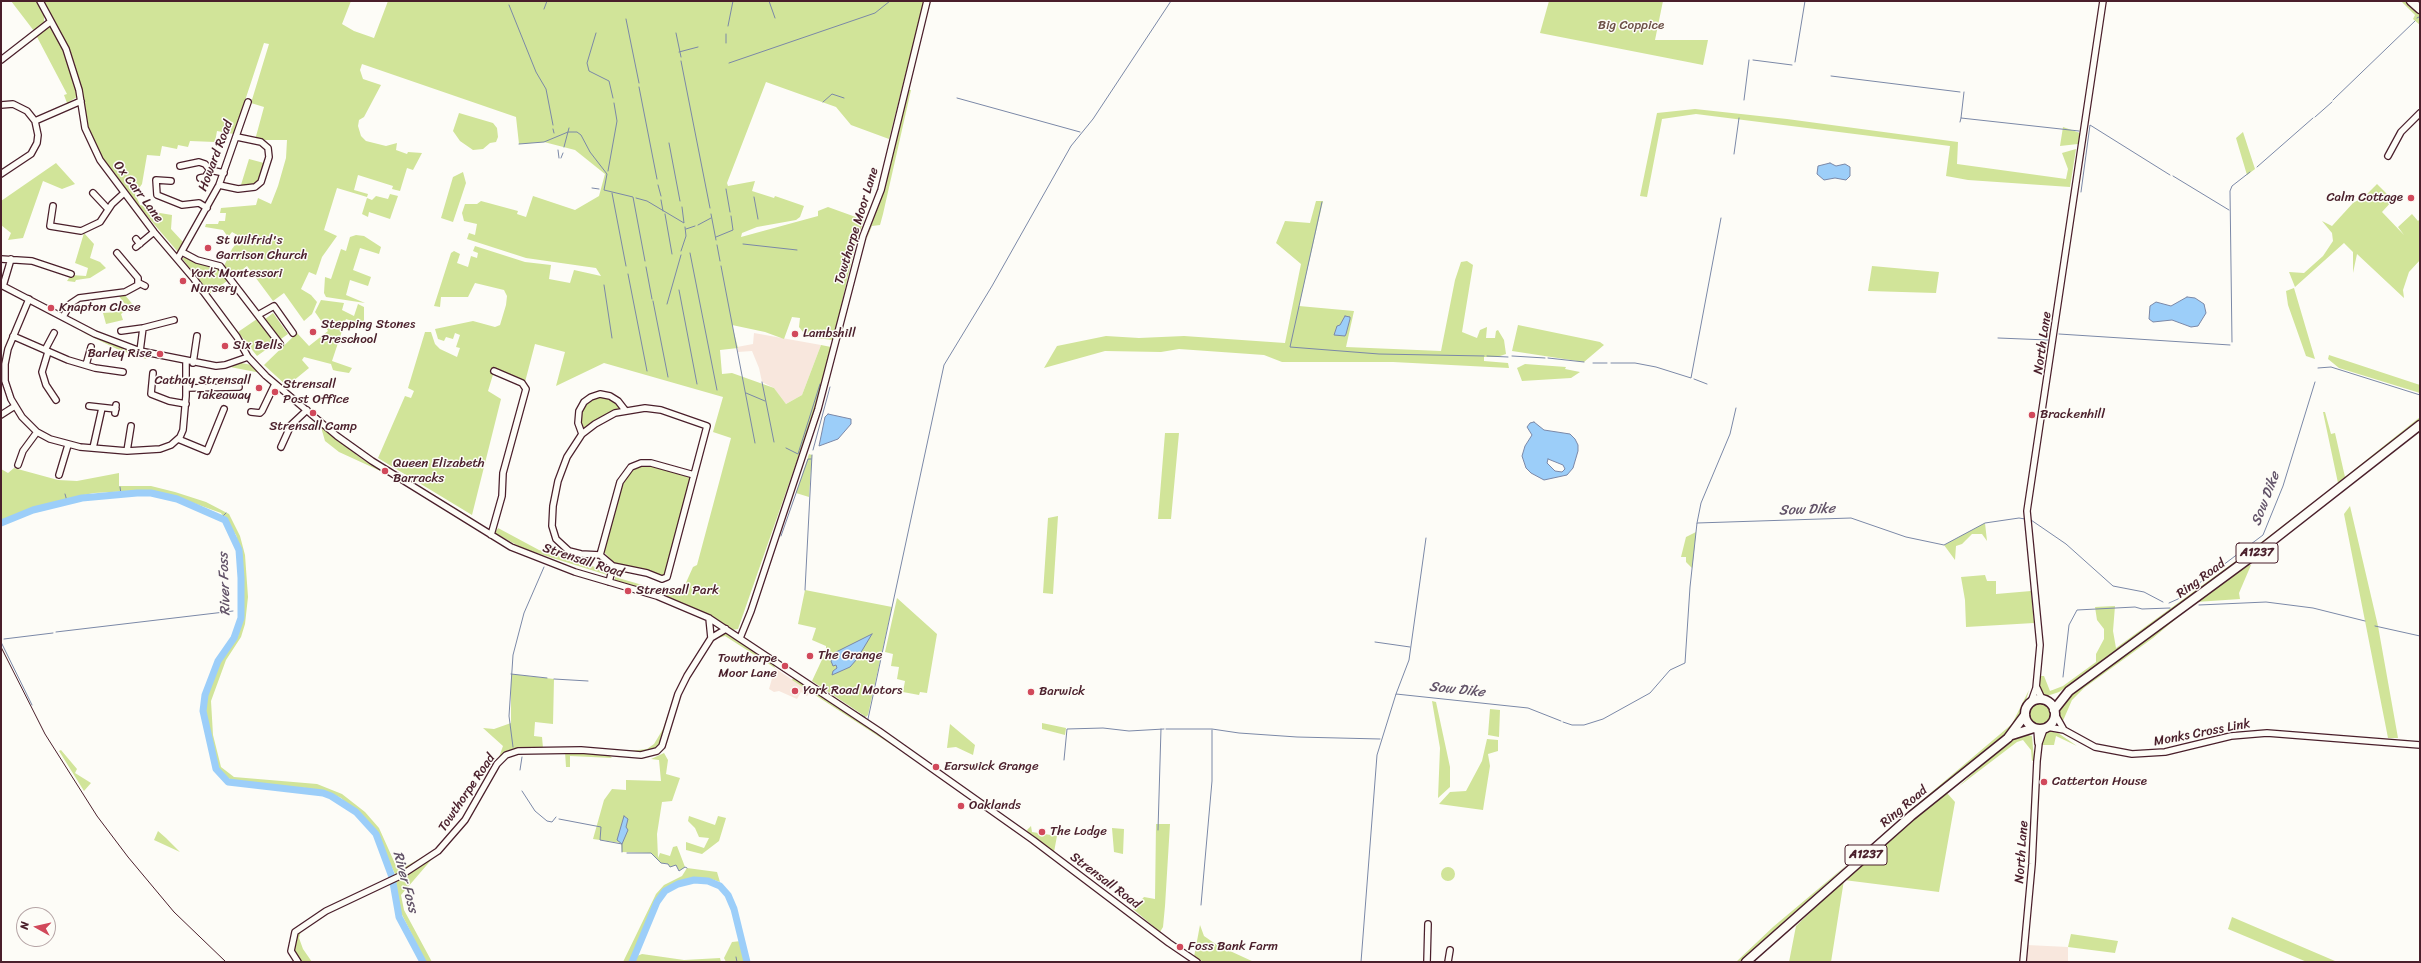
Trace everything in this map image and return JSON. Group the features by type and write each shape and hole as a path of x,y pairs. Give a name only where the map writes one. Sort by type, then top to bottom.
{"highway":[{"path":"2411,1 2420,9"},
{"name":"Ring Road","path":"2043,700 2069,690 2259,551 2420,425"},
{"name":"Ring Road","path":"2054,712 2069,690"},
{"path":"2043,700 2051,705 2054,712 2053,722 2040,728 2028,724 2025,715 2026,708 2031,702 2043,700"},
{"name":"Ring Road","path":"1746,962 1910,816 2008,738 2025,715"},
{"name":"Ring Road","path":"2008,738 2040,728"}],"street":[{"name":"Ox Carr Lane","path":"40,1 50,22 66,49 81,101 85,128 90,142 124,193 154,232 178,258 237,337 248,357"},
{"name":"Towthorpe Moor Lane","path":"740,638 751,611 818,409 863,236 880,190 928,1"},
{"name":"North Lane","path":"2031,702 2036,688 2040,645 2028,519 2103,1"},
{"path":"1,60 50,22"},
{"path":"35,121 81,101"},
{"name":"Howard Road","path":"178,258 219,185 248,102"},
{"path":"1,105 19,106 27,111 35,121 38,135 35,149 1,174"},
{"path":"2388,156 2402,132 2420,113"},
{"path":"219,185 233,189 254,187 259,185 264,175 269,157 268,148 261,142 236,137"},
{"path":"180,166 199,162 205,164 210,170 224,172"},
{"path":"200,178 205,177 210,170"},
{"path":"171,181 156,180 157,195 182,204 198,203 207,208"},
{"path":"93,193 108,209"},
{"path":"53,206 50,226 74,231 92,227 104,217 108,209 124,193"},
{"path":"136,239 138,246 154,232"},
{"path":"182,252 197,260 220,266 280,344"},
{"path":"118,253 138,278 139,283 145,286"},
{"path":"1,259 32,261 71,274"},
{"path":"11,259 2,286 95,334 140,351 193,363 221,365 248,357"},
{"path":"62,317 70,304 79,298 125,292 139,283"},
{"path":"29,299 6,356 3,381 15,406 37,432 68,445 127,451 160,449 171,445 178,439 183,430 186,404 186,361"},
{"path":"258,315 274,306 293,333"},
{"path":"121,332 174,320"},
{"path":"140,351 142,328"},
{"path":"13,336 46,351 86,366 119,370"},
{"path":"54,336 46,351 42,372 46,385 55,396"},
{"path":"193,363 197,336"},
{"path":"86,366 92,349"},
{"name":"Strensall Road","path":"248,357 275,384 337,436 372,461 491,535 530,556 657,596 709,618 879,731 1033,840 1169,944 1197,962"},
{"path":"491,535 502,496 503,473 526,389 522,382 494,371"},
{"path":"155,377 150,396 186,404"},
{"path":"251,412 260,413 262,411 275,384"},
{"path":"186,388 238,387"},
{"path":"582,434 578,423 579,411 584,402 591,397 600,394 610,396 618,401 625,410"},
{"path":"1,415 15,406"},
{"path":"89,406 116,409"},
{"path":"93,448 102,408"},
{"path":"645,408 661,410 710,426 694,475 667,577 662,579 647,573 613,566 600,555 581,554 569,551 556,539 552,526 553,506 558,481 567,457 582,434 602,420 625,410 645,408"},
{"path":"284,444 291,425 307,410"},
{"path":"178,439 206,451 221,412"},
{"path":"127,451 132,430"},
{"path":"17,462 37,432"},
{"path":"62,473 68,445"},
{"path":"600,555 620,482 631,467 641,463 651,463 694,475"},
{"path":"609,582 613,566"},
{"path":"709,618 711,638"},
{"name":"Towthorpe Road","path":"298,962 291,951 295,932 326,911 399,877 431,857 453,835 465,820 497,764 506,755 518,751 581,750 641,755 657,751 662,746 681,686 711,638 726,629"},
{"path":"2036,688 2043,700"},
{"path":"2054,712 2064,730"},
{"name":"North Lane","path":"2023,962 2032,864 2040,728"},
{"name":"Monks Cross Link","path":"2040,728 2064,730 2094,747 2132,754 2165,752 2231,736 2267,733 2420,745"},
{"path":"1427,962 1428,924"},
{"path":"1448,962 1450,950"}],"shaded area":[{"path":"754,333 821,345 802,395 786,404 774,388 762,382 759,368 752,351 738,352 737,347 753,344"},
{"path":"775,668 810,692 807,696 801,692 797,699 779,691 774,692 769,689"},
{"path":"2027,945 2068,947 2068,962 2026,961"}],"green space":[{"path":"11,1 37,1 44,13 44,23 34,31"},
{"path":"44,1 351,1 342,24 354,31 374,38 388,1 924,1 889,139 851,125 836,107 766,82 727,183 728,186 755,181 752,191 774,198 775,196 804,206 800,217 796,220 757,227 742,233 741,237 818,216 818,211 828,207 864,220 855,246 833,340 807,337 799,327 800,318 792,317 784,339 765,332 732,325 738,348 720,350 722,374 732,373 774,388 786,404 802,395 821,345 831,347 815,409 738,629 732,630 615,580 615,577 680,596 693,567 697,565 731,438 713,432 723,397 604,363 556,386 565,352 535,344 525,382 495,368 488,391 501,399 472,515 378,458 405,396 411,398 414,391 408,388 425,332 431,332 435,344 440,349 457,357 460,348 456,347 460,335 455,333 453,339 446,337 444,341 438,339 435,329 473,321 495,327 500,325 506,305 507,296 504,290 475,283 468,297 441,297 440,307 434,306 451,253 454,251 460,254 457,263 468,267 471,256 477,258 478,253 473,251 475,246 525,262 551,265 549,279 570,283 574,270 601,276 596,268 526,258 467,239 469,233 475,235 477,224 464,221 462,213 465,204 477,204 481,201 518,211 517,214 526,217 533,196 575,210 599,196 605,174 575,150 544,142 519,144 516,117 362,64 360,70 363,79 381,85 364,117 359,120 358,126 361,136 366,141 386,146 397,143 396,150 407,154 408,152 422,153 413,170 407,168 400,191 392,189 393,186 358,175 354,190 368,194 367,197 337,188 324,230 337,236 322,257 316,275 309,272 301,289 311,295 317,302 312,314 304,321 284,293 273,301 247,266 234,276 224,266 232,249 241,237 232,232 228,237 223,230 205,227 206,224 218,224 219,221 225,221 226,213 220,213 221,208 256,205 258,198 271,204 278,186 286,158 287,140 255,140 264,107 251,103 269,44 264,43 234,134 217,131 215,142 190,141 188,147 178,145 177,149 162,146 160,156 147,155 142,184 135,194 140,205 154,208 154,212 172,215 171,229 183,242 178,252 134,203 98,152 88,131 81,87 74,62"},
{"name":"Big Coppice","path":"1549,1 1663,1 1655,40 1708,40 1703,65 1540,33"},
{"path":"2401,1 2408,1 2420,13 2420,25 2413,19 2415,15"},
{"path":"49,27 52,28 60,42 71,67 77,90 77,97 67,103 64,95 67,94 36,35"},
{"path":"908,90 911,90 880,225 872,226 865,243 883,191"},
{"path":"1695,109 1787,119 1958,142 1957,164 2066,179 2068,169 2062,153 2076,149 2070,187 1968,180 1946,176 1950,146 1696,114 1662,119 1647,197 1640,196 1657,113"},
{"path":"459,113 493,123 497,128 498,137 496,142 490,143 483,149 473,150 460,141 453,131"},
{"path":"2063,127 2080,133 2078,144 2060,146"},
{"path":"2243,132 2255,169 2247,175 2236,138"},
{"path":"249,159 264,163 258,183 240,188"},
{"path":"56,163 75,184 62,189 43,181 23,238 8,240 11,233 1,225 1,201"},
{"path":"463,172 466,183 453,222 441,218 453,177"},
{"path":"2377,184 2393,200 2382,212 2404,235 2398,227 2412,214 2418,221 2420,219 2420,260 2409,272 2403,290 2404,298 2357,254 2353,273 2353,252 2344,243 2295,287 2289,272 2304,273 2323,256 2333,241 2332,233 2322,221 2332,226 2353,203 2365,196"},
{"path":"390,194 398,196 390,219 369,212 368,217 362,214 367,198 372,200 376,196 388,199"},
{"path":"1316,201 1323,201 1299,306 1354,311 1346,347 1441,351 1455,280 1461,262 1467,261 1473,265 1462,332 1477,338 1480,330 1487,327 1486,338 1495,338 1496,331 1498,330 1504,340 1506,354 1497,357 1484,357 1484,361 1508,363 1509,368 1393,362 1282,362 1264,355 1179,349 1161,352 1105,351 1044,368 1057,346 1106,336 1139,338 1184,336 1285,343 1301,264 1276,243 1285,221 1310,223"},
{"path":"84,233 94,244 90,258 100,262 106,268 90,278 76,280 75,282 67,281 71,275 86,276 88,268 75,263"},
{"path":"356,235 364,236 381,247 379,254 360,248 353,270 371,277 368,286 350,280 346,295 365,303 326,297 324,293 325,277 331,279 341,249 346,251 350,237"},
{"path":"186,257 217,268 227,281 209,294 182,258"},
{"path":"1872,266 1939,272 1936,293 1868,291"},
{"path":"2294,288 2315,359 2306,356 2288,305 2286,291"},
{"path":"124,294 135,307 130,307 121,314 123,320 106,324 103,313 117,312 125,304 118,295"},
{"path":"321,300 344,303 342,310 354,316 358,304 364,307 364,325 346,319 332,361 352,368 349,373 337,371 333,370 331,364 304,357 302,360 309,368 287,386 264,365 297,333 309,346 328,331 315,312"},
{"path":"273,313 288,334 257,356 238,332 257,319 260,323"},
{"path":"1518,325 1600,342 1604,345 1584,362 1512,351"},
{"path":"82,332 147,356 146,359 117,349"},
{"path":"2329,355 2420,385 2420,393 2339,368 2328,359"},
{"path":"241,363 252,365 261,373 230,367"},
{"path":"1525,364 1566,367 1565,369 1580,372 1571,378 1522,381 1517,368"},
{"path":"597,397 611,399 620,404 620,408 586,429 580,428 579,420 585,403"},
{"path":"2323,412 2325,412 2331,434 2335,433 2345,477 2420,417 2420,420 2314,505 2083,676 2059,692 2044,697 2040,694 2038,679 2040,676 2044,676 2050,691 2063,686 2096,662 2096,654 2104,639 2104,629 2097,620 2095,607 2115,606 2113,631 2116,648 2255,547 2338,483"},
{"path":"321,427 362,459 387,474 339,452 325,441"},
{"path":"1165,433 1179,433 1171,519 1158,519"},
{"path":"809,454 812,455 809,497 796,493"},
{"name":"Strensall Park","path":"648,465 691,477 666,575 664,577 615,564 604,552 622,483 634,468"},
{"path":"14,468 58,480 77,481 119,473 119,486 151,486 175,492 206,502 229,514 240,536 245,555 248,597 245,624 241,637 226,660 211,701 213,735 221,767 234,777 317,784 342,794 365,812 379,828 397,868 403,868 424,856 421,860 409,869 395,874 372,826 341,798 330,793 306,788 238,783 224,776 217,768 205,713 205,705 216,667 238,636 242,623 240,549 236,535 221,513 174,496 152,491 130,491 94,493 69,498 1,520 1,469 8,473"},
{"path":"2350,506 2378,626 2398,738 2388,738 2344,514"},
{"path":"1058,516 1053,594 1043,593 1048,518"},
{"path":"1985,523 1987,541 1982,534 1972,534 1962,544 1956,546 1955,560 1944,545"},
{"path":"498,528 539,550 605,570 607,575 524,549 495,533"},
{"path":"1696,532 1692,568 1686,562 1686,557 1681,557 1686,537"},
{"path":"2248,565 2251,565 2239,593 2240,599 2196,602 2153,638 2084,688 2072,700 2062,723 2057,713 2059,707 2077,688 2204,595 2227,581"},
{"path":"1985,575 1987,581 1996,581 1996,594 2031,591 2034,623 1966,627 1965,600 1961,577"},
{"path":"805,590 892,607 868,715 866,717 812,681 826,651 826,646 812,640 816,628 798,624"},
{"path":"897,598 937,634 927,693 920,692 919,695 903,692 905,681 897,679 899,667 891,666 893,654 885,652"},
{"path":"723,632 727,633 773,662 775,668 725,636 715,639 711,645 715,637"},
{"path":"511,674 554,679 553,724 535,722 534,736 542,737 543,748 521,749 498,760 503,746 483,728 494,729 511,723"},
{"path":"794,676 848,713 898,749 792,680"},
{"path":"2029,690 2021,718 2011,731 1902,820 1901,818 2012,724"},
{"path":"1432,701 1436,702 1450,767 1450,787 1438,798 1440,748"},
{"path":"2039,703 2047,707 2051,715 2047,723 2039,727 2031,723 2027,715 2031,707"},
{"path":"1490,709 1500,710 1499,737 1488,735"},
{"path":"669,711 662,743 657,750 641,753 629,751 647,749 654,744 663,729"},
{"path":"1042,723 1066,728 1065,735 1042,729"},
{"path":"950,724 975,745 973,755 956,747 947,748"},
{"path":"2048,731 2058,733 2077,746 2056,736 2054,745 2041,745 2044,733"},
{"path":"2024,734 2032,736 2034,760 2032,761 2031,750 2023,740 2017,742 1958,787 2005,744"},
{"path":"1487,739 1498,740 1498,751 1488,754 1490,766 1483,810 1439,804 1450,792 1466,791 1482,761"},
{"path":"61,750 77,769 75,773 91,783 84,791 59,751"},
{"path":"565,752 609,755 612,758 570,756 570,767 566,767"},
{"path":"664,753 668,760 666,774 680,778 672,801 662,802 657,834 658,858 660,853 670,856 673,847 677,846 685,867 679,871 676,865 670,867 668,864 661,863 651,853 622,852 621,843 593,839 604,800 612,789 626,790 626,780 661,781 659,760 651,759"},
{"path":"1947,793 1955,802 1939,892 1844,880 1906,826"},
{"path":"689,816 715,825 718,816 726,818 719,841 702,854 686,850 686,842 704,848 709,838 699,837 695,828 688,821"},
{"path":"1156,824 1170,824 1165,906 1163,927 1160,932 1133,909 1144,897 1155,899"},
{"path":"1031,826 1032,832 1057,836 1054,852 1028,832 1027,830"},
{"path":"1112,828 1124,829 1123,854 1114,852"},
{"path":"158,831 166,838 180,852 154,840"},
{"path":"432,859 401,895 404,910 432,962 426,962 399,909 395,883"},
{"path":"1849,863 1741,962 1736,962 1773,927"},
{"path":"1448,867 1453,869 1455,874 1453,879 1448,881 1443,879 1441,874 1443,869"},
{"path":"687,868 717,872 720,882 708,878 693,878 674,883 666,888 649,916 630,962 623,962 656,894 664,885 682,876"},
{"path":"1844,880 1831,962 1789,962 1796,926"},
{"path":"2232,917 2335,962 2307,962 2228,929"},
{"path":"1200,925 1204,936 1217,945 1254,962 1204,962 1194,957"},
{"path":"301,931 299,938 303,949 312,962 302,962 293,948 296,933"},
{"path":"2071,934 2118,941 2115,953 2068,947"},
{"path":"741,941 745,962 726,962 724,958 732,942"},
{"path":"642,954 684,960 720,958 721,962 634,962 637,956"}],"water":[{"path":"1830,163 1836,166 1845,164 1850,167 1850,176 1846,180 1835,178 1824,180 1817,174 1818,166"},
{"path":"2187,297 2195,298 2204,304 2206,313 2198,326 2191,327 2172,320 2153,322 2149,319 2150,306 2156,302 2171,306"},
{"path":"1345,316 1350,317 1350,319 1345,336 1334,335 1337,326 1340,325"},
{"path":"828,414 851,419 851,424 838,439 819,446 825,417"},
{"path":"1534,422 1544,430 1570,434 1575,439 1578,445 1578,451 1573,468 1567,475 1544,480 1531,473 1526,468 1522,456 1525,446 1532,435 1527,427 1530,423","holes":["1548,459 1563,465 1565,469 1562,472 1555,471 1547,463"]},
{"path":"872,634 857,659 850,667 832,675 833,671 837,668 836,665 833,666 831,661 834,653"},
{"path":"624,816 628,819 626,827 628,830 622,844 617,840"}],"waterway":[{"path":"544,9 547,1"},
{"path":"728,26 733,1"},
{"path":"769,1 775,18"},
{"path":"729,63 875,13 890,1"},
{"path":"868,719 944,365 992,286 1071,146 1093,119 1171,1"},
{"path":"1795,62 1805,1"},
{"path":"2105,9 2106,1"},
{"path":"509,5 536,72 546,89 553,125"},
{"path":"626,19 639,83"},
{"path":"2333,100 2415,21"},
{"path":"596,33 587,63 589,71 609,81 613,98"},
{"path":"676,33 681,57"},
{"path":"726,34 726,43"},
{"path":"679,52 698,47"},
{"path":"1744,100 1749,60"},
{"path":"1753,60 1792,65"},
{"path":"681,61 710,208"},
{"path":"1831,76 1960,92"},
{"path":"639,87 657,179"},
{"path":"1964,92 1961,118 2079,131"},
{"path":"823,102 832,94 844,98"},
{"path":"957,98 1080,132"},
{"path":"2315,117 2332,102"},
{"path":"608,171 617,121 614,103"},
{"path":"1734,154 1739,118"},
{"path":"1960,122 1961,118"},
{"path":"2257,167 2313,118"},
{"path":"2081,192 2090,125 2170,175"},
{"path":"564,147 569,128"},
{"path":"553,129 554,133"},
{"path":"519,144 544,142 568,132 577,132 581,135 590,152 607,174 604,190 633,197 645,261"},
{"path":"669,143 680,201"},
{"path":"558,150 559,158"},
{"path":"561,158 563,153"},
{"path":"2232,342 2230,191 2232,186 2250,172"},
{"path":"2173,176 2229,210"},
{"path":"658,185 661,196"},
{"path":"592,188 599,189"},
{"path":"726,189 730,212"},
{"path":"612,193 626,266"},
{"path":"754,197 758,219"},
{"path":"636,198 647,201 684,223 682,207"},
{"path":"661,200 663,211"},
{"path":"1322,202 1290,347 1379,354 1484,356"},
{"path":"665,214 672,254"},
{"path":"711,214 716,240"},
{"path":"716,237 733,230 731,216"},
{"path":"698,225 711,218"},
{"path":"1611,363 1635,363 1656,367 1691,378 1721,218"},
{"path":"686,229 695,226"},
{"path":"681,251 686,236 685,227"},
{"path":"743,244 797,250"},
{"path":"717,245 720,261"},
{"path":"690,253 717,390"},
{"path":"667,304 681,255"},
{"path":"721,266 755,443"},
{"path":"646,267 652,299"},
{"path":"628,274 647,371"},
{"path":"604,285 612,338"},
{"path":"679,290 697,384"},
{"path":"653,301 668,377"},
{"path":"2059,334 2230,345"},
{"path":"1998,338 2048,340"},
{"path":"1487,356 1508,357"},
{"path":"1512,356 1545,358"},
{"path":"1548,358 1584,362"},
{"path":"1593,363 1607,363"},
{"name":"Sow Dike","path":"2318,368 2331,367 2420,395"},
{"path":"1694,379 1707,384"},
{"path":"762,382 774,442"},
{"name":"Sow Dike","path":"2169,603 2178,599 2263,535 2283,486 2315,382"},
{"path":"786,448 798,454 820,384"},
{"path":"813,450 830,387"},
{"path":"746,393 765,401"},
{"path":"1697,523 1701,503 1730,434 1736,408"},
{"path":"805,590 812,455"},
{"path":"781,536 808,459 811,459"},
{"name":"River Foss","path":"120,487 121,494"},
{"name":"River Foss","path":"1,523 33,510 82,498 137,493 151,493 177,499 225,520 239,550 241,618 234,638 218,661 205,695 203,711 216,769 228,782 323,793 331,796 356,812 376,834 392,877 399,917 423,962"},
{"path":"65,494 67,501"},
{"path":"222,517 226,513"},
{"name":"Sow Dike","path":"1563,722 1572,725 1584,725 1603,719 1650,693 1670,670 1685,663 1690,587 1697,523 1851,518 1906,537 1944,545 1985,523 2019,518 2025,519"},
{"name":"Sow Dike","path":"2031,520 2066,544 2113,586 2144,592 2163,602"},
{"path":"1396,694 1409,660 1426,538"},
{"path":"513,747 509,716 513,655 524,613 544,567"},
{"path":"2199,605 2266,602 2313,608 2365,621"},
{"path":"2063,677 2069,625 2077,610 2135,607 2142,609 2170,608"},
{"path":"56,632 233,611"},
{"path":"2375,626 2420,636"},
{"path":"4,639 53,633"},
{"path":"1,642 32,705"},
{"path":"1375,642 1410,647"},
{"path":"511,674 547,678"},
{"path":"554,679 588,681"},
{"path":"1361,962 1377,755 1396,694 1528,708 1561,721"},
{"path":"856,712 865,717"},
{"path":"1064,760 1067,729 1103,728 1129,731 1164,729"},
{"path":"1158,830 1161,729"},
{"path":"1166,729 1212,729 1239,733 1297,737 1380,739"},
{"path":"1201,905 1212,781 1212,730"},
{"path":"520,770 522,757"},
{"path":"522,791 535,811 547,821 552,822 556,817"},
{"path":"559,819 601,827 600,840 622,844 622,852"},
{"path":"627,853 651,853 661,863 668,864 670,867 676,865 679,871 685,867 687,868"},
{"name":"River Foss","path":"632,962 657,902 665,891 678,884 694,880 708,881 720,886 728,895 734,909 747,962"},
{"path":"736,957 737,962"}],"railway":[{"path":"1,647 45,734 97,816 128,857 174,912 226,962"}],"place":[{"name":"Calm Cottage","path":"2411,198"},
{"name":"St Wilfrid's Garrison Church","path":"208,248"},
{"name":"York Montessori Nursery","path":"183,281"},
{"name":"Knapton Close","path":"51,308"},
{"name":"Stepping Stones Preschool","path":"313,332"},
{"name":"Lambshill","path":"795,334"},
{"name":"Six Bells","path":"225,346"},
{"name":"Barley Rise","path":"160,354"},
{"name":"Cathay Strensall Takeaway","path":"259,388"},
{"name":"Strensall Post Office","path":"275,392"},
{"name":"Strensall Camp","path":"313,413"},
{"name":"Brackenhill","path":"2032,415"},
{"name":"Queen Elizabeth Barracks","path":"385,471"},
{"name":"Strensall Park","path":"628,591"},
{"name":"The Grange","path":"810,656"},
{"name":"Towthorpe Moor Lane","path":"785,666"},
{"name":"York Road Motors","path":"795,691"},
{"name":"Barwick","path":"1031,692"},
{"name":"Earswick Grange","path":"936,767"},
{"name":"Catterton House","path":"2044,782"},
{"name":"Oaklands","path":"961,806"},
{"name":"The Lodge","path":"1042,832"},
{"name":"Foss Bank Farm","path":"1180,947"}]}
